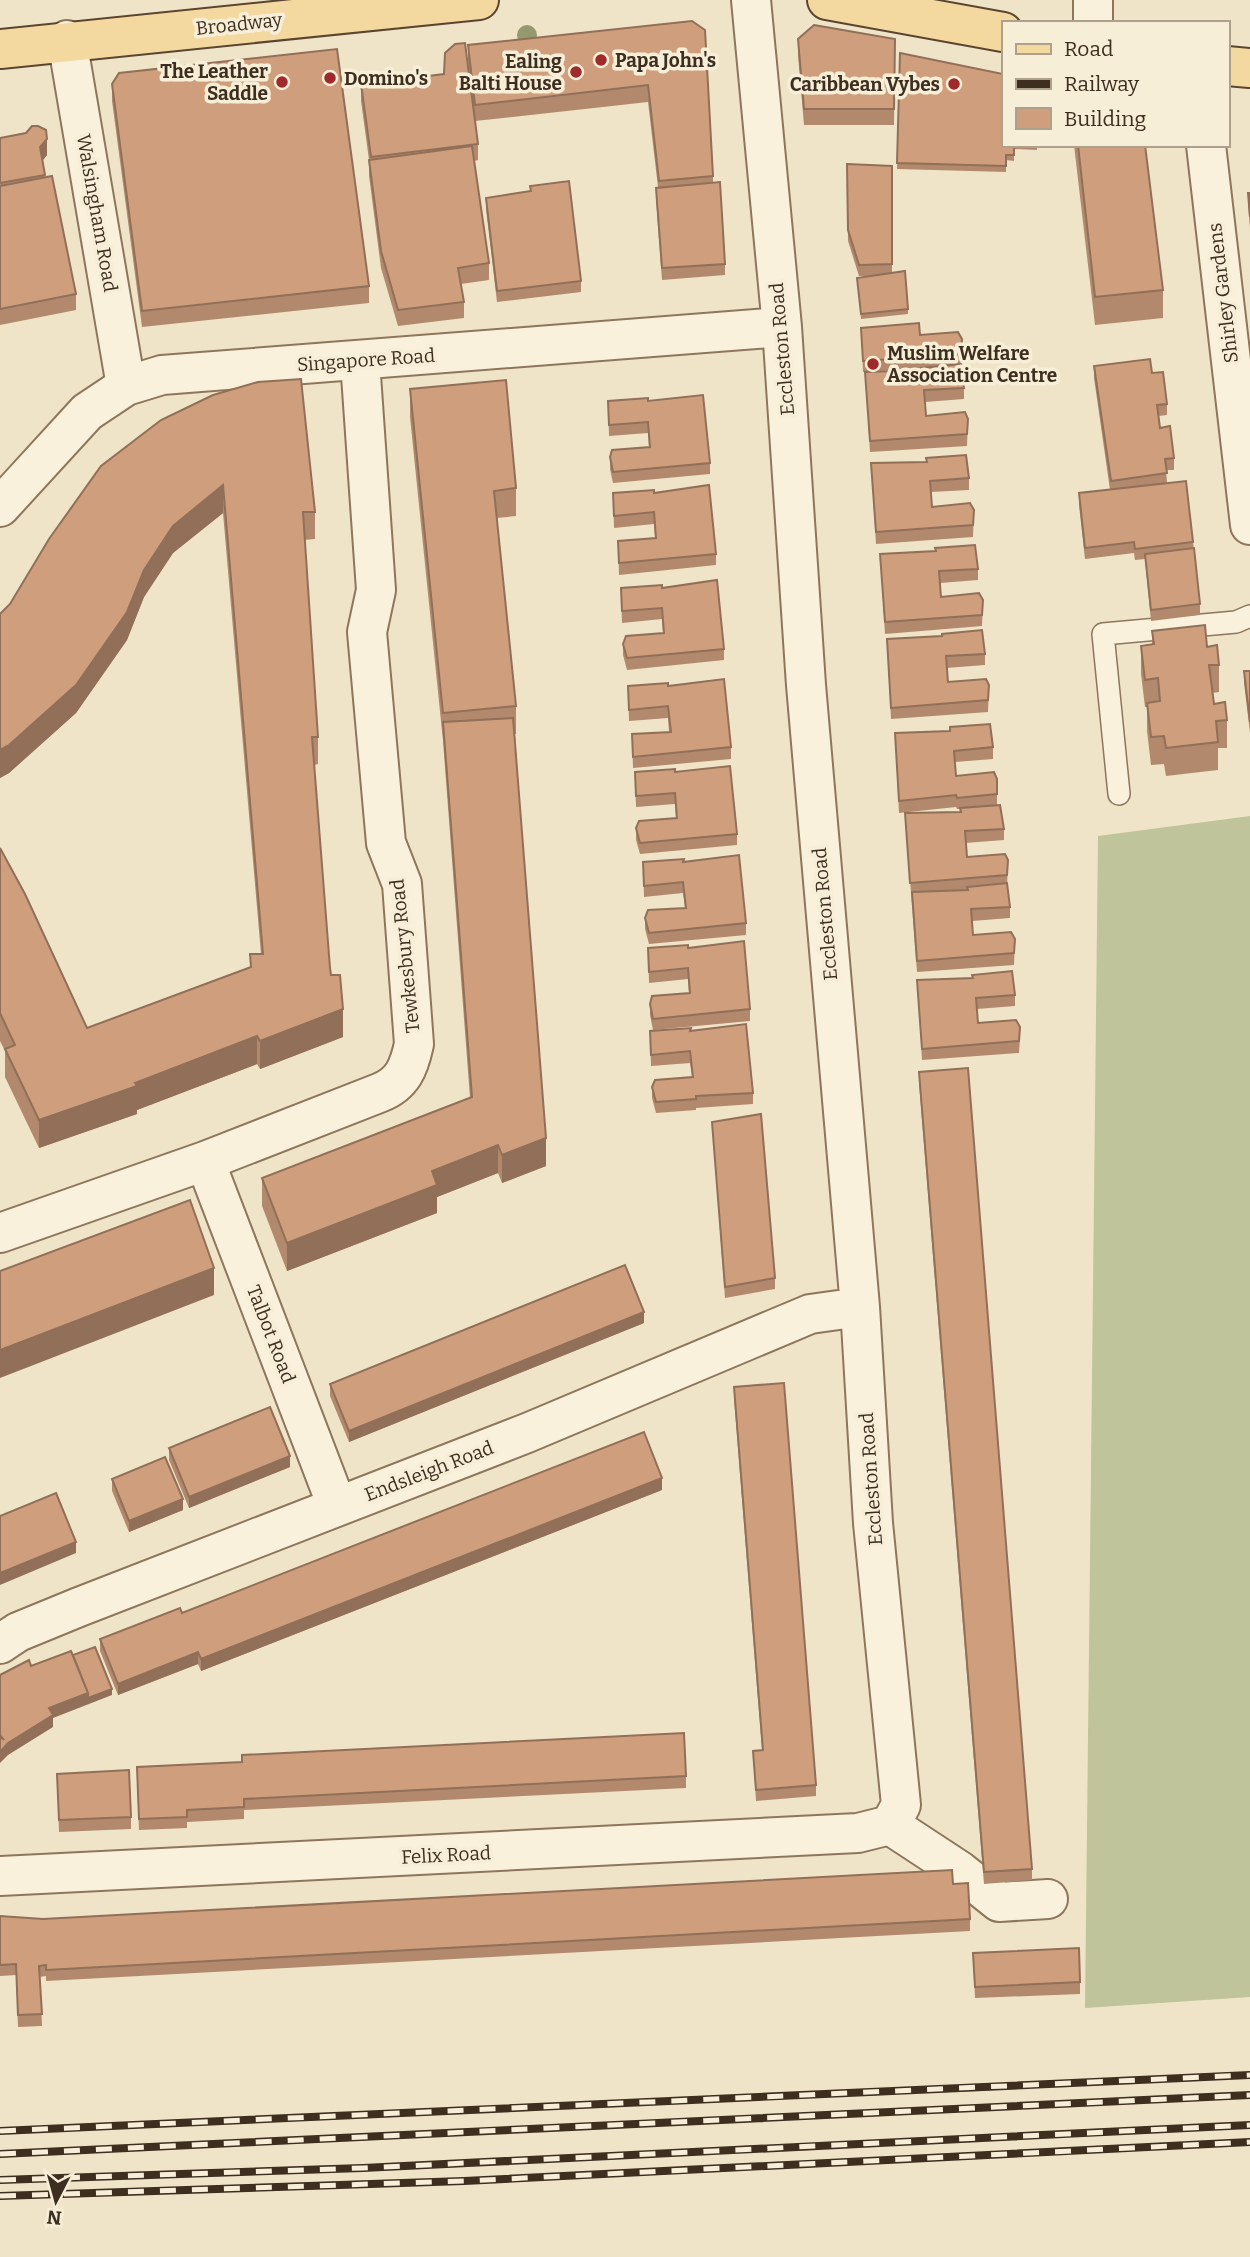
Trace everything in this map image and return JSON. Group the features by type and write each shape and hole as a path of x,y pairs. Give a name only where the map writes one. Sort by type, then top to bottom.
{"main road":[{"name":"Broadway","path":"0,49 476,0"},
{"path":"827,0 1002,32"},
{"path":"1229,66 1250,68"}],"street":[{"name":"Eccleston Road","path":"751,0 782,327 806,685 860,1307 873,1523 901,1805 890,1825"},
{"path":"1093,0 1093,21"},
{"name":"Walsingham Road","path":"67,40 126,386"},
{"name":"Shirley Gardens","path":"1206,147 1250,525"},
{"name":"Singapore Road","path":"0,507 87,412 126,386 162,375 782,327"},
{"name":"Tewkesbury Road","path":"0,1233 205,1161 394,1087 409,1067 414,1044 402,884 386,843 367,632 376,590 360,361"},
{"name":"Talbot Road","path":"205,1161 337,1506"},
{"name":"Endsleigh Road","path":"0,1644 18,1632 66,1612 527,1433 810,1314 860,1307"},
{"path":"890,1825 960,1871 999,1902 1048,1899"},
{"name":"Felix Road","path":"0,1877 858,1833 890,1825"}],"lane":[{"path":"1119,794 1103,634 1236,622 1250,616"}],"green space":[{"path":"1250,816 1250,1997 1085,2008 1098,836"}],"building":[{"path":"692,21 705,30 713,176 659,181 648,85 475,105 468,45"},
{"path":"814,25 895,39 894,109 804,109 798,39"},
{"path":"465,43 478,144 371,157 361,84 444,74 445,53 455,44"},
{"path":"337,49 369,286 142,311 112,84 119,73"},
{"path":"900,53 1002,74 1002,147 1014,147 1014,155 1006,155 1006,166 897,163"},
{"path":"32,126 46,130 47,139 40,147 45,175 0,183 0,138 26,133"},
{"path":"472,146 489,263 458,268 464,302 398,310 381,251 369,160"},
{"path":"1078,147 1145,147 1163,290 1095,297"},
{"path":"847,164 892,166 892,264 859,265 848,230"},
{"path":"52,176 76,294 0,309 0,186"},
{"path":"569,181 581,281 497,291 486,198 531,191 530,186"},
{"path":"720,182 725,264 662,268 656,188"},
{"path":"905,271 908,309 861,314 857,278"},
{"path":"919,323 920,335 958,332 962,339 961,354 863,361 861,328"},
{"path":"1150,359 1152,373 1163,372 1167,404 1157,405 1160,428 1170,426 1174,458 1165,459 1167,473 1111,481 1094,366"},
{"path":"961,364 964,388 924,390 926,416 965,412 968,419 967,434 870,441 865,372 921,370"},
{"path":"301,379 315,512 303,512 318,737 312,737 330,968 331,975 340,975 343,1009 260,1041 257,1036 135,1083 137,1086 39,1120 5,1049 15,1045 0,1013 0,848 25,894 87,1028 251,967 250,954 263,954 223,485 173,526 144,570 127,612 76,685 0,750 0,614 10,604 49,539 101,466 161,420 213,395 258,382"},
{"path":"506,380 516,488 494,491 516,706 443,713 410,389"},
{"path":"703,395 710,463 613,472 610,457 612,450 650,447 648,422 609,425 608,401 648,398 648,401"},
{"path":"966,455 969,478 930,481 932,507 970,503 974,510 973,525 876,532 871,463 927,462 926,458"},
{"path":"1186,481 1193,542 1135,549 1134,542 1085,548 1079,493"},
{"path":"709,485 716,554 619,563 618,541 656,538 654,512 614,516 613,493 654,490 654,493"},
{"path":"975,545 978,569 939,571 941,597 979,593 983,600 982,615 885,622 880,554 936,551 935,548"},
{"path":"1194,548 1200,604 1151,610 1145,554"},
{"path":"717,580 724,649 627,658 623,644 626,636 664,633 662,608 622,611 621,588 662,585 662,588"},
{"path":"1205,625 1207,647 1217,645 1219,665 1209,665 1214,704 1225,702 1227,720 1216,721 1218,742 1166,748 1164,736 1151,737 1147,703 1160,701 1158,678 1145,680 1141,646 1154,644 1152,631"},
{"path":"982,630 985,654 946,656 948,682 986,679 989,685 988,700 891,708 887,639 942,636"},
{"path":"1244,671 1250,671 1250,722"},
{"path":"724,679 731,747 633,757 632,734 671,732 668,706 629,710 628,686 668,683 668,686"},
{"path":"513,718 546,1138 502,1155 498,1145 432,1171 437,1185 287,1243 262,1178 472,1097 443,722"},
{"path":"990,724 993,747 954,751 956,776 994,772 997,794 899,801 895,733 950,731 950,727"},
{"path":"730,766 737,834 640,843 636,828 639,821 677,818 675,793 636,796 635,772 675,769 675,772"},
{"path":"1000,805 1004,829 965,831 967,857 1005,854 1008,860 1007,875 910,883 905,813 961,812 960,808"},
{"path":"739,855 746,923 649,933 645,918 648,910 686,908 683,882 644,886 643,862 684,859 683,862"},
{"path":"1007,883 1010,907 971,909 973,935 1011,932 1015,939 1014,953 917,961 912,892 968,890 967,887"},
{"path":"744,941 750,1009 653,1019 650,1004 652,996 690,993 688,968 649,972 648,948 688,945 688,948"},
{"path":"1012,971 1015,995 976,998 978,1023 1016,1020 1020,1027 1019,1041 922,1049 917,980 973,978 972,975"},
{"path":"746,1024 753,1093 696,1096 696,1099 656,1102 652,1087 655,1080 693,1077 690,1051 651,1055 650,1031 691,1028 690,1031"},
{"path":"968,1068 1032,1869 984,1872 919,1072"},
{"path":"761,1114 775,1278 725,1287 712,1122"},
{"path":"190,1200 214,1268 0,1350 0,1271"},
{"path":"625,1265 644,1312 349,1431 330,1384"},
{"path":"784,1383 816,1785 756,1790 753,1751 763,1750 734,1387"},
{"path":"270,1407 290,1456 189,1497 169,1448"},
{"path":"644,1432 662,1478 201,1659 198,1652 118,1684 100,1639 180,1608 182,1613"},
{"path":"165,1457 183,1499 129,1521 112,1479"},
{"path":"56,1493 76,1542 0,1573 0,1516"},
{"path":"95,1647 112,1689 88,1698 73,1655"},
{"path":"71,1651 88,1693 49,1708 53,1715 8,1743 0,1752 0,1736 4,1740 0,1735 0,1675 29,1660 31,1666"},
{"path":"684,1733 686,1776 244,1799 244,1807 187,1810 187,1817 139,1819 137,1767 242,1762 242,1755"},
{"path":"129,1770 131,1817 59,1820 57,1774"},
{"path":"952,1870 953,1884 968,1883 970,1919 46,1970 46,1965 39,1966 42,2014 18,2015 16,1964 0,1965 0,1916 43,1919"},
{"path":"1079,1948 1080,1982 975,1987 973,1953"}],"railway":[{"path":"0,2131 1250,2075"},
{"path":"0,2154 1250,2095"},
{"path":"0,2180 363,2168 1250,2125"},
{"path":"0,2196 464,2181 1250,2142"}],"place":[{"name":"Papa John's","path":"601,60"},
{"name":"Ealing Balti House","path":"576,72"},
{"name":"Domino's","path":"330,78"},
{"name":"The Leather Saddle","path":"282,82"},
{"name":"Caribbean Vybes","path":"954,84"},
{"name":"Muslim Welfare Association Centre","path":"873,364"}]}
